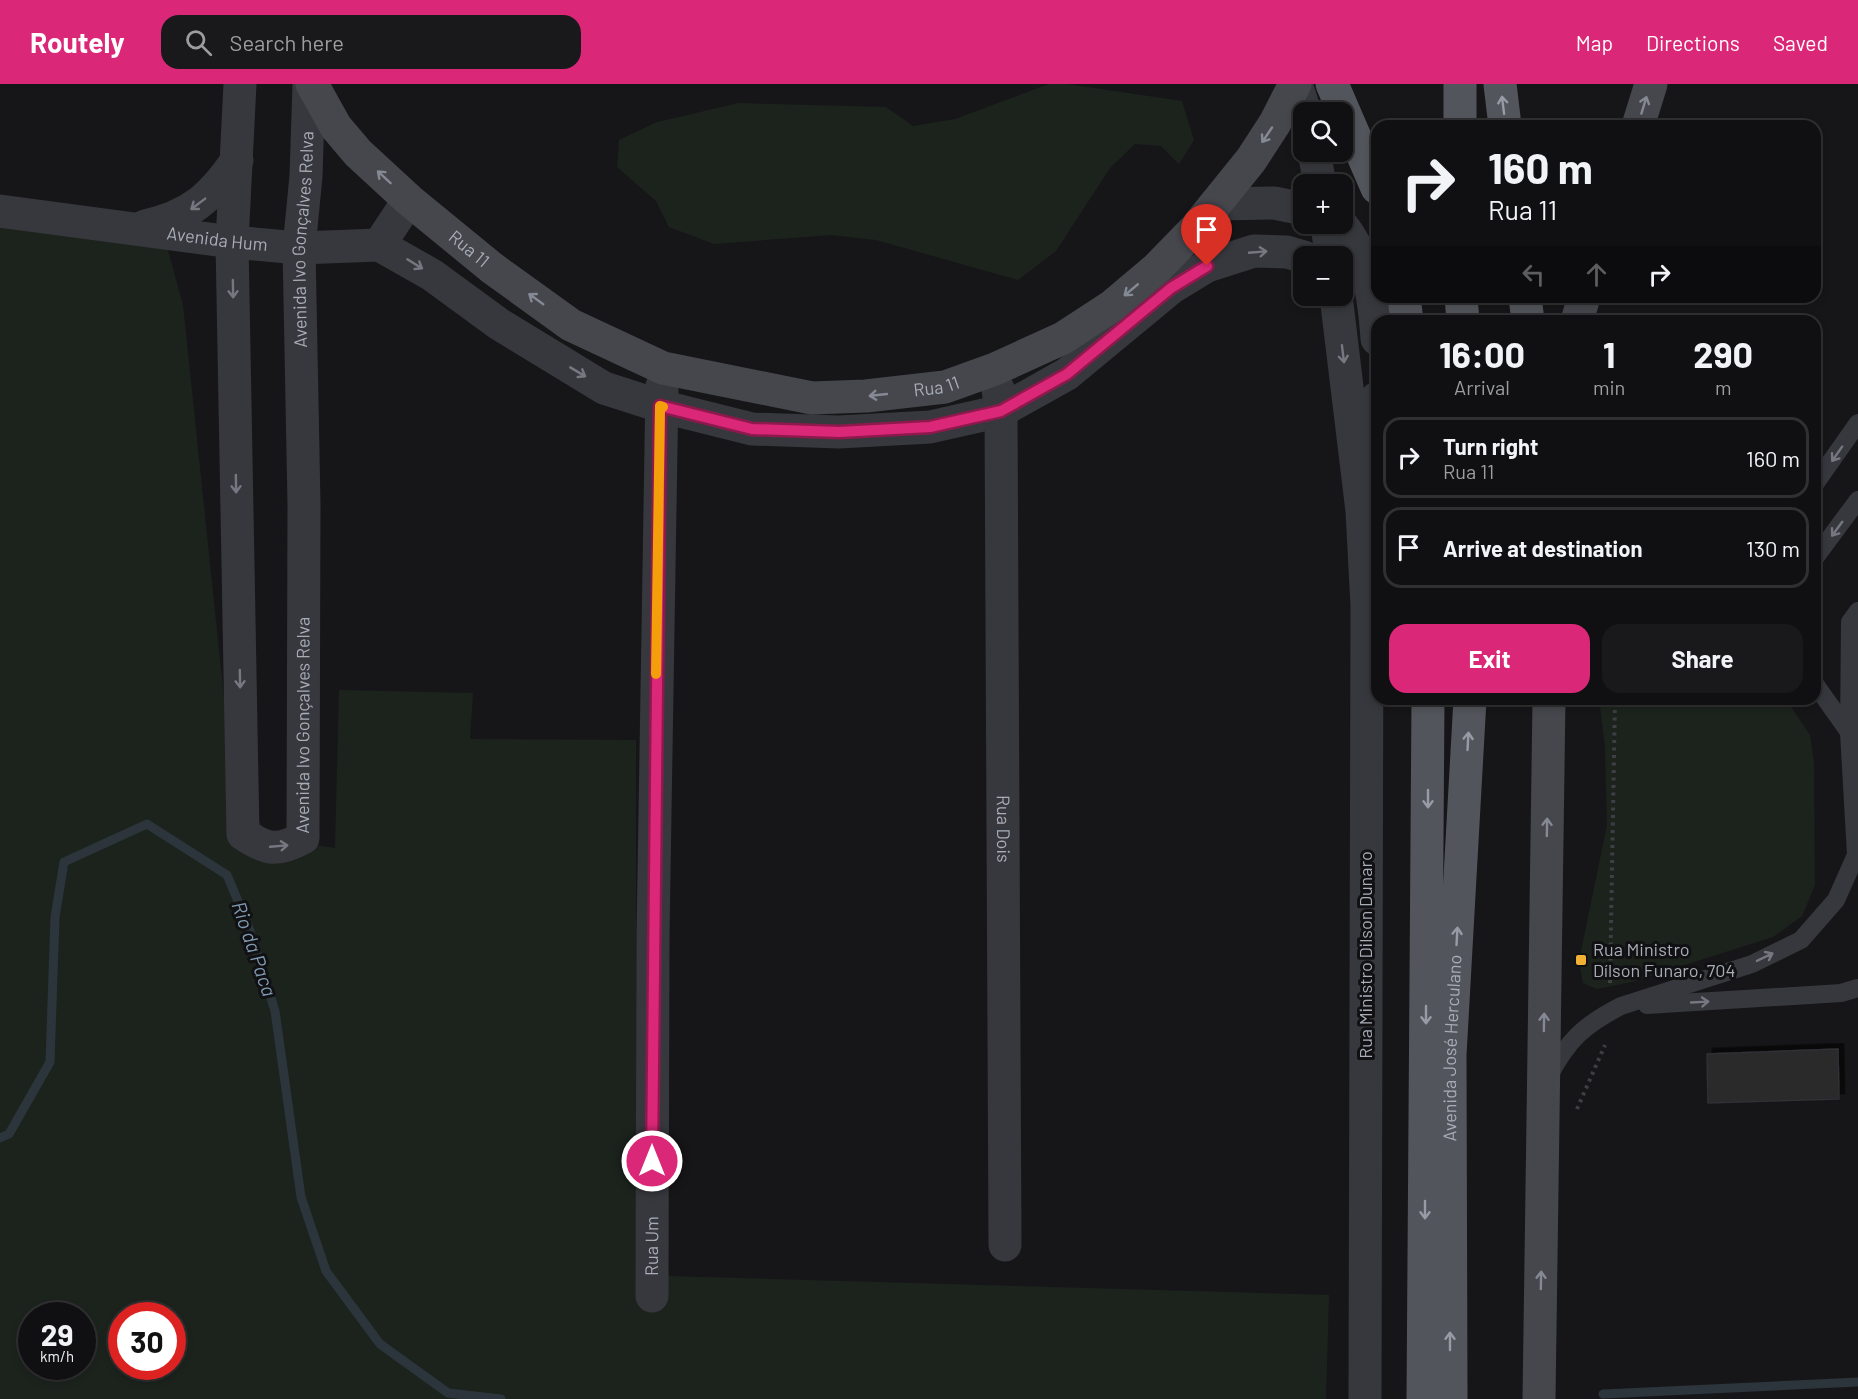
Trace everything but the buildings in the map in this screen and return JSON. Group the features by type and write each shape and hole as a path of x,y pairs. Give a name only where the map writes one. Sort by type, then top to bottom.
{"main road":[{"name":"Rua 11","path":"311,84 336,127 358,153 410,201 492,268 572,325 663,368 812,398 866,396 945,387 995,369 1063,339 1112,306 1164,278 1275,123 1296,84"},
{"path":"1332,84 1371,174"},
{"path":"1460,84 1460,120"},
{"path":"1500,84 1504,120"},
{"path":"1640,120 1651,84"},
{"name":"Avenida José Herculano","path":"1423,1399 1428,705"},
{"name":"Avenida José Herculano","path":"1450,1399 1450,1055 1470,705"},
{"path":"1539,1399 1549,705"}],"street":[{"name":"Avenida Ivo Gonçalves Relva","path":"240,84 232,242 243,834 262,847 284,848 303,838 304,504 299,248 311,84"},
{"path":"1296,84 1302,102"},
{"name":"Avenida Hum","path":"134,228 185,214 217,190 237,160"},
{"path":"299,248 379,245 410,201"},
{"path":"1216,204 1274,203 1293,207"},
{"name":"Avenida Hum","path":"0,211 232,242 299,248"},
{"path":"1347,234 1365,261 1371,286"},
{"name":"Rua 11","path":"379,245 432,275 499,324 604,388 660,406 752,429 839,432 930,427 1001,411 1067,374 1164,278 1254,251 1293,254"},
{"name":"Rua Ministro Dilson Dunaro","path":"1337,306 1362,511 1367,606 1365,1399"},
{"path":"660,406 663,368"},
{"path":"995,369 1001,411"},
{"name":"Rua Um","path":"652,1296 653,946 660,406"},
{"name":"Rua Dois","path":"1001,411 1005,1245"},
{"name":"Rua Ministro Dilson Dunaro","path":"1362,511 1371,471"}],"lane":[{"path":"1821,475 1858,423"},
{"path":"1821,550 1858,500"},
{"path":"1543,1089 1563,1049 1584,1029 1621,1006 1752,964 1801,940 1836,900 1857,857 1849,732 1850,622 1858,611"},
{"path":"1821,692 1849,732"},
{"path":"1621,1006 1841,993 1858,988"}],"shaded area":[{"path":"1049,84 1067,84 1182,101 1194,140 1179,164 1161,146 1135,144 1110,168 1056,251 1018,280 876,240 831,235 714,244 669,227 656,201 617,167 619,140 657,122 739,103 886,107 913,126 955,119"},
{"path":"0,224 166,243 183,305 232,774 269,838 335,848 339,690 473,693 470,739 636,740 636,1275 1329,1295 1326,1399 0,1399"},
{"path":"1600,705 1788,705 1792,708 1810,735 1814,763 1815,885 1802,916 1773,937 1631,982 1597,989 1583,983 1579,961 1607,825 1605,747"}],"waterway":[{"name":"Rio da Paca","path":"0,1138 9,1134 50,1062 55,917 64,862 147,824 227,875 248,925 275,1011 301,1197 326,1271 380,1344 448,1393 501,1399"},
{"path":"1603,1394 1858,1382"}],"slow traffic":[{"path":"656,674 660,406 663,407"}],"place":[{"name":"Rua Ministro Dílson Funaro, 704","path":"1581,960"}],"route":[{"path":"652,1161 660,406 752,429 839,432 930,427 1001,411 1067,374 1116,336 1171,288 1207,266"}]}
